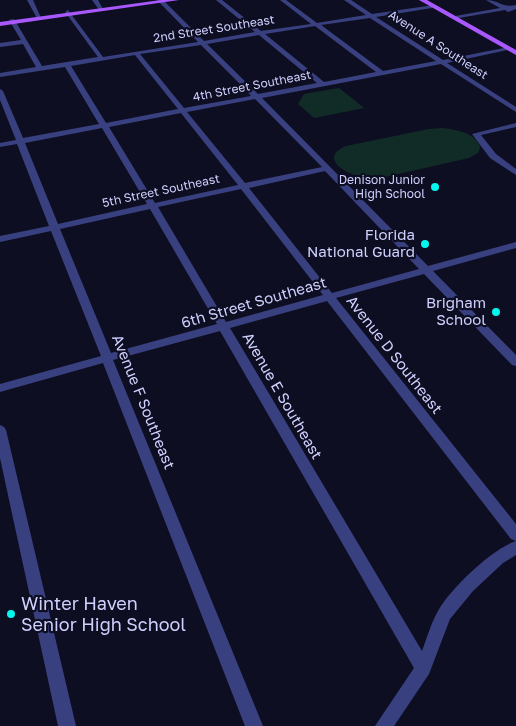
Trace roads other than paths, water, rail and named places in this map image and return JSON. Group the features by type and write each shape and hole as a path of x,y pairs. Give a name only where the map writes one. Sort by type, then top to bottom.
{"main road":[{"path":"0,23 176,0"},
{"path":"422,0 511,49"}],"street":[{"path":"30,0 39,18"},
{"path":"95,0 101,9"},
{"path":"219,0 258,34 262,34 322,84"},
{"path":"283,0 382,73"},
{"name":"Avenue A Southeast","path":"347,0 516,110"},
{"path":"489,0 516,14"},
{"path":"160,1 328,168 516,362"},
{"name":"2nd Street Southeast","path":"0,75 432,6"},
{"path":"453,17 516,7"},
{"path":"69,13 102,58"},
{"path":"13,21 23,42 40,68"},
{"path":"0,45 23,42"},
{"name":"4th Street Southeast","path":"0,145 511,49"},
{"name":"Avenue D Southeast","path":"136,53 244,187 516,535"},
{"name":"Avenue E Southeast","path":"67,64 224,327 423,668"},
{"name":"Avenue F Southeast","path":"0,91 254,726"},
{"path":"516,126 476,134 493,156 516,173"},
{"name":"5th Street Southeast","path":"0,239 328,168"},
{"name":"6th Street Southeast","path":"0,388 516,245"},
{"path":"0,430 66,726"},
{"path":"384,726 423,668 444,615 468,586 498,558 516,547"}],"place":[{"name":"Denison Junior High School","path":"435,187"},
{"name":"Florida National Guard","path":"425,244"},
{"name":"Brigham School","path":"496,312"},
{"name":"Winter Haven Senior High School","path":"11,614"}]}
